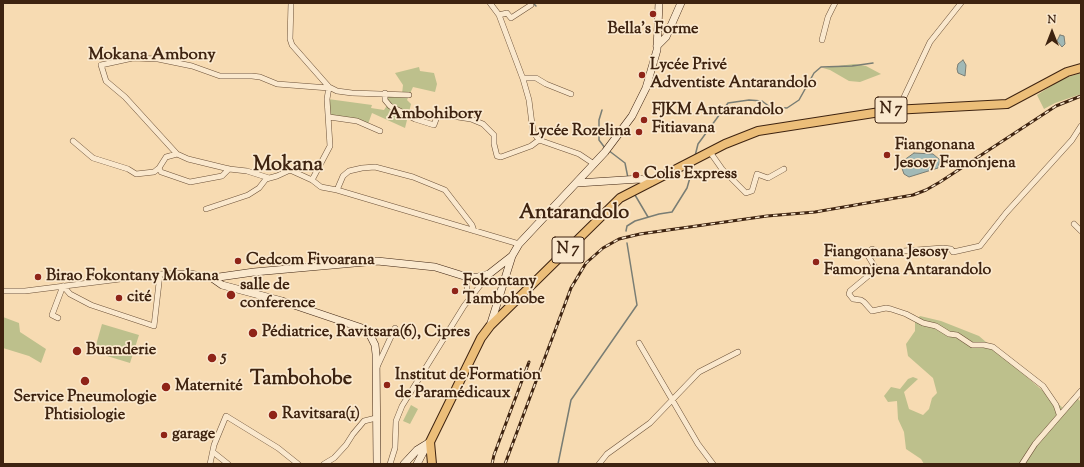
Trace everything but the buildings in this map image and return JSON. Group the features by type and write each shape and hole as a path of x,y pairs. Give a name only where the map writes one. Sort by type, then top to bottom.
{"main road":[{"name":"N 7","path":"430,442 481,338 490,326 620,198 744,136 770,128 902,109 1007,104 1067,72 1081,68"},
{"path":"430,442 432,464"}],"street":[{"path":"291,3 290,39 292,45 329,88"},
{"path":"490,3 499,15 523,80 529,100 533,132 539,140 580,154 594,164"},
{"path":"496,3 496,9"},
{"path":"490,326 512,256 519,244 607,150 632,116 646,88 657,46 659,3"},
{"path":"657,46 666,36 681,3"},
{"path":"822,40 828,17 835,3"},
{"path":"902,109 904,97 932,38 961,3"},
{"path":"499,15 506,13 511,18 531,5"},
{"path":"269,178 248,171 229,169 188,159 177,154 125,98 106,81 101,65 133,58 158,59 192,66 220,76 260,77 277,84 329,88 337,91 352,93 409,95"},
{"path":"523,80 536,78 542,83 571,94"},
{"path":"312,180 330,146 327,99 329,88"},
{"path":"385,93 385,100 390,106 415,119 434,125 438,114 471,119 483,124 494,135 494,144 497,156 501,157 531,146 539,140"},
{"path":"329,117 357,121 380,132"},
{"path":"1059,414 1056,405 1043,386 994,347 972,345 957,335 949,334 936,326 923,323 906,314 891,309 886,308 872,311 864,302 853,299 849,294 850,291 876,268 867,254 872,249 890,252 943,248 951,249 953,252 980,246 1011,207 1072,140 1081,126"},
{"path":"73,141 93,158 128,169 136,174 154,172 159,168 166,157 177,154"},
{"path":"710,152 722,169 746,193 752,191 757,174 768,178 784,169"},
{"path":"337,190 343,176 349,171 362,168 375,167 413,177 445,190 472,225 474,231"},
{"path":"159,168 161,172 190,182 222,176 229,169"},
{"path":"206,209 248,195 259,188 266,179 290,170 312,180 321,187 337,190 519,244"},
{"path":"577,183 640,178 651,182"},
{"path":"1074,224 1081,231"},
{"path":"390,464 395,448 396,420 402,406 464,306 489,274 512,256"},
{"path":"3,291 25,291 160,274 191,273 212,278 254,272 377,261 436,267 467,277 478,277 489,274"},
{"path":"63,286 70,294 91,305 154,326 160,274"},
{"path":"467,277 467,290 472,296"},
{"path":"212,278 222,285 282,301 362,328 370,335 375,344 377,367 377,464"},
{"path":"58,318 52,315 63,286"},
{"path":"377,367 395,328"},
{"path":"639,343 698,444 713,464"},
{"path":"599,464 607,454 650,423 699,372 738,352"},
{"path":"1022,464 1028,453 1059,414 1081,391"},
{"path":"210,464 214,445 226,416 278,448 298,464"},
{"path":"324,464 334,458 364,421 376,418"},
{"path":"404,464 417,450 430,442"},
{"path":"417,464 430,442"},
{"path":"213,452 228,464"}],"green space":[{"path":"854,64 866,66 881,74 860,82 849,81 830,70 823,68"},
{"path":"419,67 420,71 434,73 437,84 435,92 413,87 407,100 411,104 405,128 372,113 368,124 330,116 328,99 372,105 371,108 384,110 388,104 380,94 402,94 403,85 395,73"},
{"path":"1081,73 1081,94 1055,103 1044,109 1037,95 1062,79"},
{"path":"920,316 941,321 979,336 1063,408 1077,398 1081,402 1081,464 924,464 921,459 906,449 904,432 898,419 897,401 888,402 884,396 891,387 900,389 908,379 913,377 918,379 904,392 909,409 923,415 929,409 932,398 937,393 933,378 908,356 906,344 915,331 915,321"},
{"path":"3,317 19,323 20,332 46,349 41,363 29,356 3,348"},
{"path":"102,324 139,335 130,363 94,352"},
{"path":"411,405 418,409 410,424 403,421"}],"water":[{"path":"1060,35 1064,36 1065,44 1062,47 1057,41"},
{"path":"963,60 966,65 965,76 958,73 957,69 958,64"},
{"path":"914,153 933,154 940,160 938,168 909,177 904,174 900,163"}],"waterway":[{"path":"533,3 536,6"},
{"path":"695,156 698,144 728,103 749,100 762,101 770,107 787,108 799,100 814,73 821,67 852,66 873,63"},
{"path":"602,110 599,120 599,140 605,148"},
{"path":"608,150 625,163 628,178"},
{"path":"626,231 627,226 635,221 672,212 687,188 694,164"},
{"path":"635,195 648,217"},
{"path":"558,464 571,400 637,305 627,243"}],"railway":[{"path":"505,464 571,288 586,263 603,248 619,239 640,234 767,216 815,212 913,195 940,182 1056,106 1081,96"},
{"path":"492,464 529,362"}],"place":[{"name":"Bella's Forme","path":"653,14"},
{"name":"Lycée Privé Adventiste Antarandolo","path":"642,75"},
{"name":"FJKM Antarandolo Fitiavana","path":"644,120"},
{"name":"Lycée Rozelina","path":"639,132"},
{"name":"Fiangonana Jesosy Famonjena","path":"887,155"},
{"name":"Colis Express","path":"636,175"},
{"name":"Cedcom Fivoarana","path":"238,261"},
{"name":"Fiangonana Jesosy Famonjena Antarandolo","path":"816,262"},
{"name":"Birao Fokontany Mokana","path":"38,277"},
{"name":"Fokontany Tambohobe","path":"455,291"},
{"name":"salle de conference","path":"231,295"},
{"name":"cité","path":"119,298"},
{"name":"Pédiatrice, Ravitsara(6), Cipres","path":"253,333"},
{"name":"Buanderie","path":"77,351"},
{"name":"5","path":"212,358"},
{"name":"Service Pneumologie Phtisiologie","path":"85,381"},
{"name":"Institut de Formation de Paramédicaux","path":"387,385"},
{"name":"Maternité","path":"166,387"},
{"name":"Ravitsara(1)","path":"273,415"},
{"name":"garage","path":"164,435"}],"district":[{"name":"Mokana Ambony","path":"152,56"},
{"name":"Ambohibory","path":"435,115"},
{"name":"Mokana","path":"288,167"},
{"name":"Antarandolo","path":"574,215"},
{"name":"Tambohobe","path":"301,381"}]}
